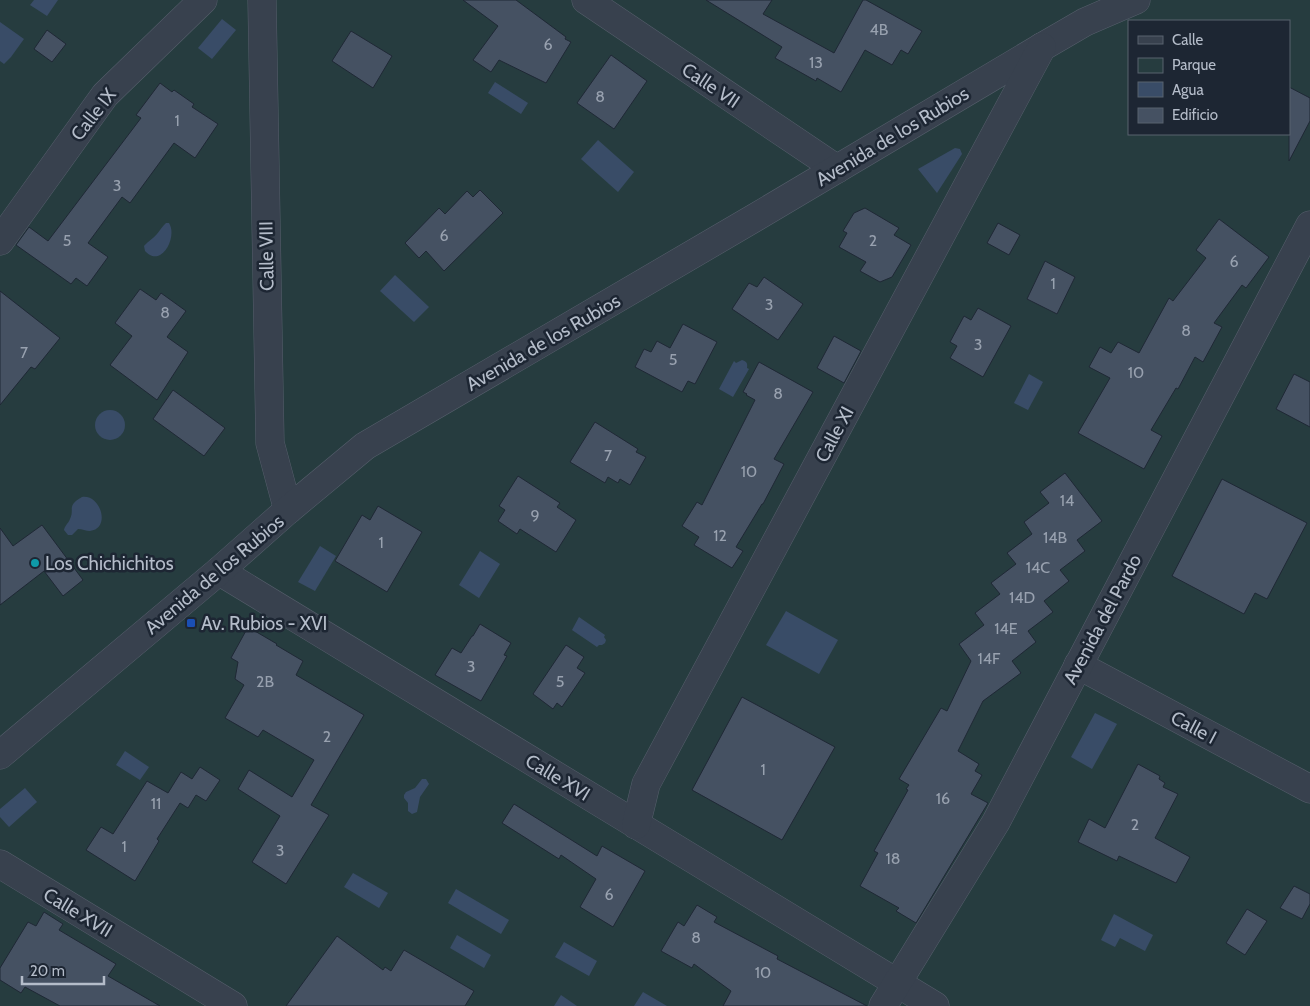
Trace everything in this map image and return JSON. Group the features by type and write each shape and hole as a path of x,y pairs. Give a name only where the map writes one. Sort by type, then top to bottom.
{"street":[{"name":"Calle IX","path":"0,241 105,95 203,0"},
{"name":"Calle VIII","path":"262,0 270,444 288,510"},
{"name":"Calle VII","path":"586,0 837,169"},
{"name":"Avenida de los Rubios","path":"0,755 365,446 1085,22 1136,0"},
{"name":"Calle XI","path":"636,825 646,784 1042,47"},
{"name":"Avenida del Pardo","path":"883,1006 996,822 1310,225"},
{"name":"Calle XVI","path":"219,571 935,1006"},
{"name":"Calle I","path":"1078,665 1310,789"},
{"name":"Calle XVII","path":"0,864 234,1006"}],"green space":[{"path":"0,0 1310,0 1310,1006 0,1006"}],"water":[{"path":"34,0 58,0 47,16 30,5"},
{"path":"222,19 236,30 212,59 198,48"},
{"path":"0,22 24,39 4,64 0,61"},
{"path":"495,82 528,103 521,114 488,93"},
{"path":"598,140 634,172 618,192 581,159"},
{"path":"955,148 960,149 962,154 937,193 918,169"},
{"path":"166,223 169,223 171,229 170,243 162,254 151,256 145,251 144,246"},
{"path":"395,275 429,307 414,322 380,291"},
{"path":"742,360 746,362 749,369 733,397 719,389 734,361 736,363"},
{"path":"1029,374 1043,382 1028,410 1014,403"},
{"path":"110,410 121,414 125,425 121,436 110,440 99,436 95,425 99,414"},
{"path":"82,497 94,501 101,512 102,519 96,529 90,531 78,529 72,535 68,535 64,530 71,516 72,505"},
{"path":"320,546 336,556 315,591 298,582"},
{"path":"480,551 500,564 479,598 459,585"},
{"path":"786,611 838,640 819,674 766,645"},
{"path":"579,617 605,635 605,643 597,647 572,630"},
{"path":"1095,713 1117,724 1092,769 1071,757"},
{"path":"125,751 149,767 140,780 116,765"},
{"path":"422,779 426,779 429,784 420,797 417,812 412,814 408,811 408,803 404,795 415,788"},
{"path":"25,788 37,802 9,827 0,817 0,809"},
{"path":"353,873 388,893 379,908 344,887"},
{"path":"456,889 509,920 501,934 448,903"},
{"path":"1114,914 1153,935 1145,951 1120,938 1115,947 1101,940"},
{"path":"457,935 491,955 484,968 450,948"},
{"path":"564,942 597,961 589,976 555,957"},
{"path":"643,992 667,1006 634,1006"},
{"path":"561,995 577,1006 554,1006"}],"building":[{"path":"463,0 516,0 571,42 546,83 499,60 491,72 473,60 498,26"},
{"path":"706,0 772,0 763,14 834,53 863,0 922,31 908,54 901,50 892,65 865,50 841,92 817,78 816,81 775,58 782,47"},
{"path":"47,30 66,44 52,62 34,49"},
{"path":"351,31 392,56 373,88 332,61"},
{"path":"611,55 647,81 614,129 577,103"},
{"path":"160,83 194,104 192,107 218,124 195,158 174,143 130,203 122,197 88,243 108,257 87,286 76,278 71,284 16,245 29,227 48,241 141,118 136,115"},
{"path":"1290,88 1310,98 1310,121 1289,161"},
{"path":"480,190 503,213 444,271 426,251 419,258 405,243 439,208 445,214 467,191 473,197"},
{"path":"865,208 899,228 894,235 911,245 892,277 880,282 860,271 866,262 839,247 847,233 843,231 854,213"},
{"path":"1219,219 1269,257 1246,288 1242,285 1214,323 1222,327 1203,362 1195,357 1178,389 1176,388 1151,430 1162,436 1144,469 1078,433 1110,378 1089,367 1100,347 1111,353 1118,342 1139,353 1169,298 1173,301 1206,258 1196,250"},
{"path":"998,223 1020,235 1009,255 987,243"},
{"path":"1045,261 1075,277 1057,314 1027,299"},
{"path":"764,277 803,304 778,340 732,309 749,283 757,287"},
{"path":"140,289 156,300 161,293 186,311 167,337 188,352 157,400 110,365 132,336 115,323"},
{"path":"0,291 60,338 35,369 31,367 0,405"},
{"path":"978,308 1011,326 983,377 950,358 957,346 950,342 964,316 971,320"},
{"path":"683,324 717,342 695,384 688,381 682,392 635,367 644,349 651,352 657,341 670,348"},
{"path":"834,336 861,351 844,383 817,368"},
{"path":"759,362 813,392 774,459 784,464 763,504 736,547 743,551 732,568 694,545 699,537 682,526 697,502 702,505 755,400 743,392"},
{"path":"1294,374 1310,382 1310,427 1276,409"},
{"path":"173,390 225,428 204,456 153,419"},
{"path":"595,422 638,449 636,452 646,457 630,485 620,479 618,483 608,477 605,483 570,462"},
{"path":"1065,473 1102,521 1077,540 1085,551 1060,570 1069,581 1044,601 1053,612 1028,631 1036,642 1012,661 1021,673 983,701 958,751 979,764 975,771 982,775 971,794 988,803 916,923 896,911 899,908 860,886 878,853 874,851 908,790 906,789 909,785 899,779 941,708 947,711 971,661 959,644 984,625 975,613 1000,594 991,583 1016,564 1007,553 1032,534 1024,522 1049,503 1040,492"},
{"path":"518,476 560,503 557,507 576,520 556,552 520,529 517,534 498,521 505,510 499,506"},
{"path":"1222,479 1307,523 1267,599 1255,593 1244,614 1172,576"},
{"path":"378,506 422,532 387,592 335,561 362,515 370,520"},
{"name":"Los Chichichitos","path":"42,525 83,580 63,596 44,571 0,605 0,528 13,546"},
{"path":"480,624 511,643 504,655 507,656 481,701 435,675 452,648 461,653"},
{"path":"248,627 303,661 296,675 364,715 311,805 329,815 286,884 252,862 280,816 238,789 249,770 292,797 314,760 263,730 258,737 225,718 244,685 235,679 238,662 231,658"},
{"path":"566,645 584,657 577,668 585,673 562,707 557,703 553,709 533,694"},
{"path":"742,697 835,747 782,840 692,790"},
{"path":"1138,764 1160,776 1159,779 1165,783 1163,787 1178,794 1155,838 1190,857 1176,883 1119,856 1117,861 1078,842 1089,819 1105,828"},
{"path":"200,767 220,780 206,801 196,795 188,808 180,803 157,839 159,841 135,881 86,850 101,827 113,834 147,781 168,793 181,772 192,779"},
{"path":"514,804 597,856 602,846 645,871 613,927 580,907 596,879 561,855 559,859 502,823"},
{"path":"1294,886 1310,894 1310,904 1302,919 1280,908"},
{"path":"697,905 717,917 714,922 778,956 777,959 867,1006 723,1006 731,991 694,964 692,968 661,951 678,922 684,926"},
{"path":"1247,909 1267,921 1245,955 1226,943"},
{"path":"44,912 63,924 59,930 116,964 108,976 160,1006 60,1006 25,987 21,993 0,980 0,968 28,922 36,926"},
{"path":"337,936 383,970 385,967 391,971 404,950 474,991 465,1006 286,1006"}],"place":[{"name":"Los Chichichitos","path":"35,563"},
{"name":"Av. Rubios - XVI","path":"191,623"}]}
